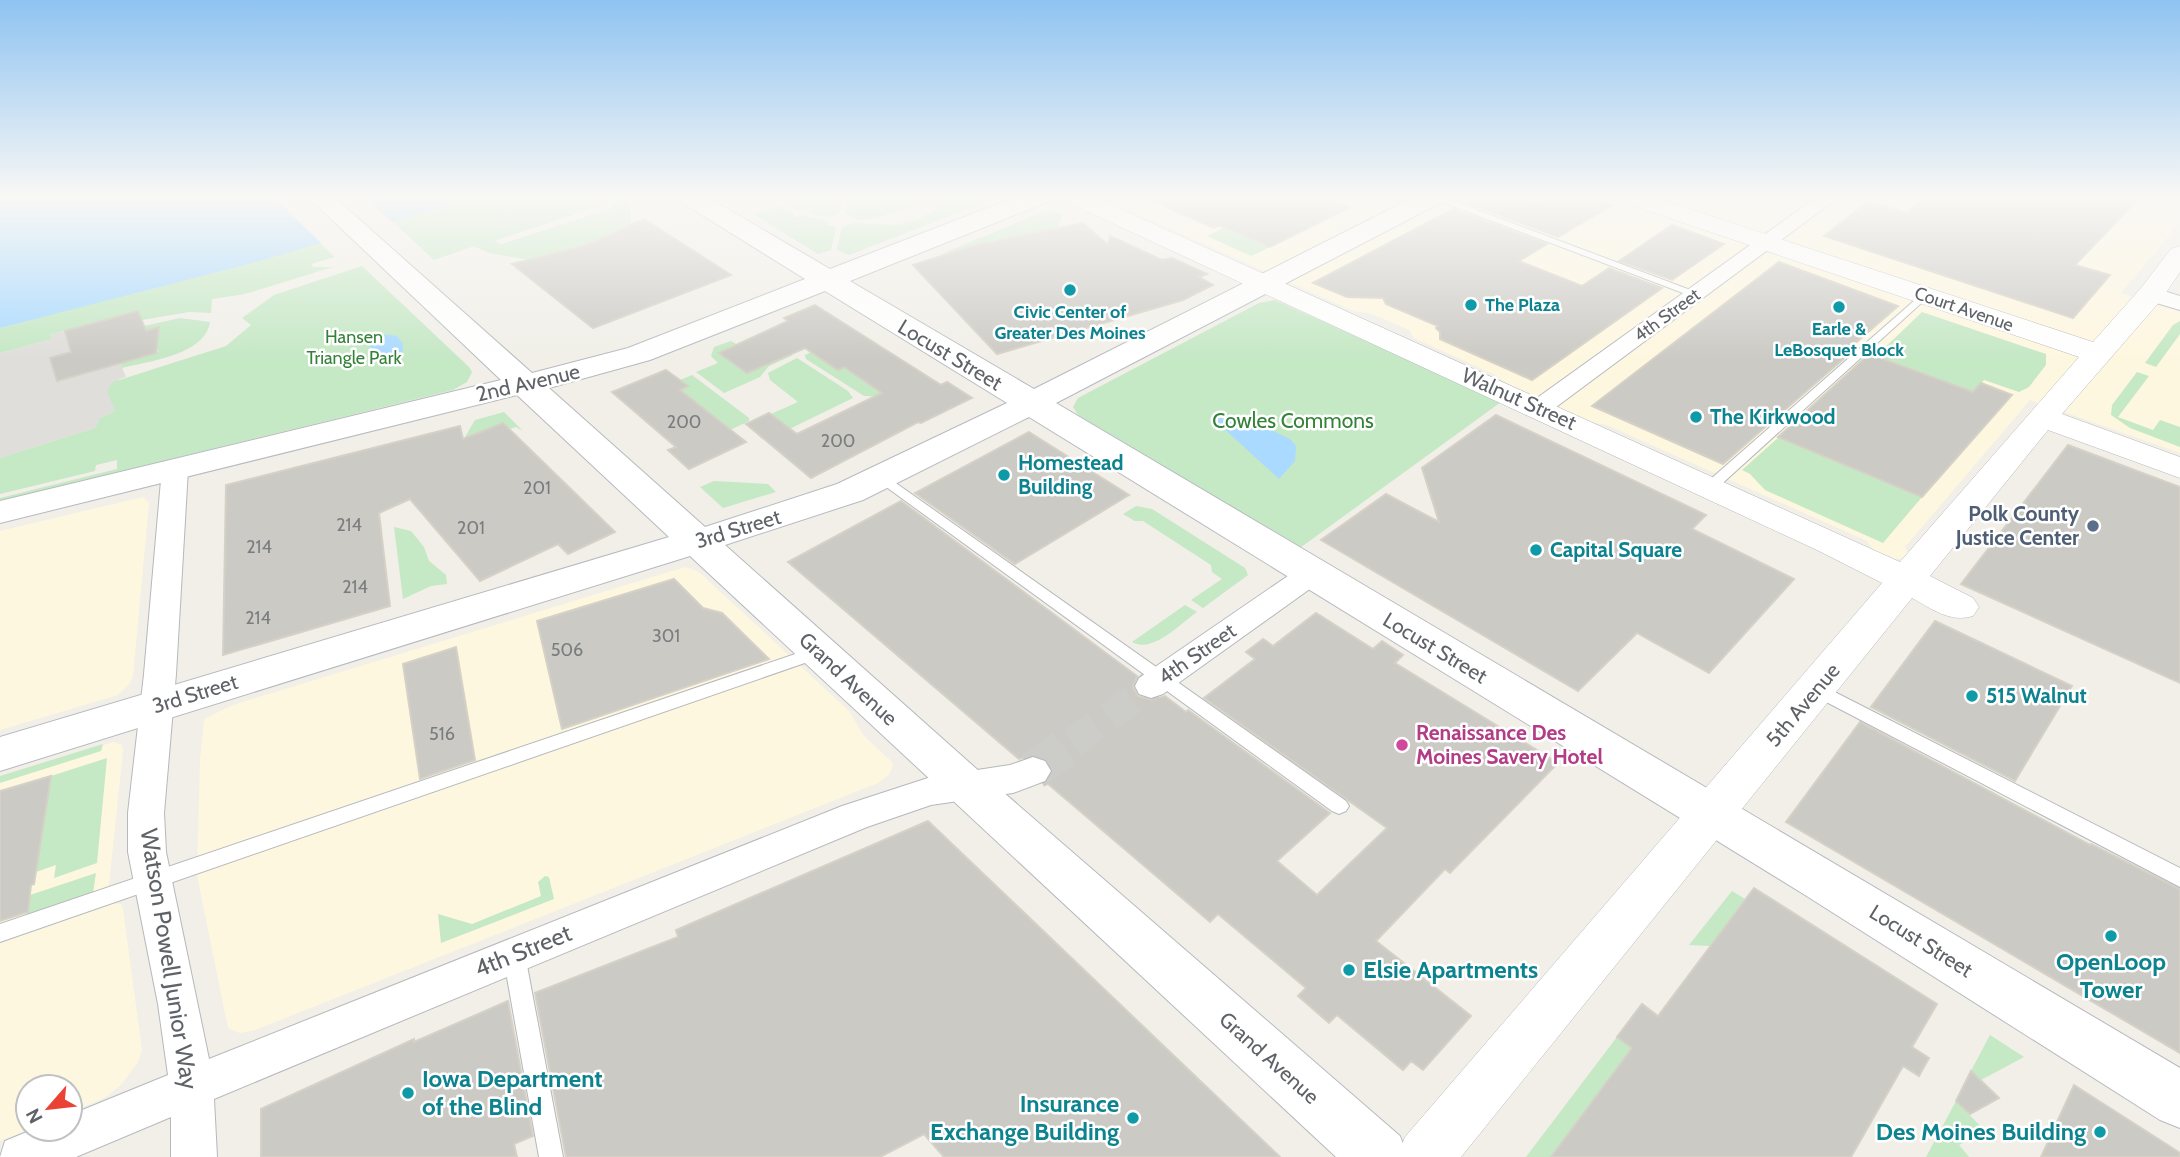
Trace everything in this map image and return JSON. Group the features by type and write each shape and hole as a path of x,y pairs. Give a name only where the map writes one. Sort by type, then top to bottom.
{"main road":[{"name":"Grand Avenue","path":"379,251 964,785 1379,1157"},
{"name":"Locust Street","path":"778,251 1713,814 2180,1100"},
{"name":"2nd Avenue","path":"0,512 600,366 670,344 902,251"},
{"name":"3rd Street","path":"0,754 827,500 883,478 1326,251"}],"street":[{"name":"Walnut Street","path":"1195,251 1710,487 1960,607"},
{"name":"4th Street","path":"1539,408 1754,251"},
{"name":"Court Avenue","path":"1793,251 2099,354"},
{"name":"5th Avenue","path":"1425,1157 2042,417 2151,294 2180,254"},
{"path":"2151,294 2180,303"},
{"path":"2042,417 2180,468"},
{"name":"Watson Powell Junior Way","path":"175,469 145,824 152,881 191,1087 194,1157"},
{"name":"4th Street","path":"1157,683 1311,574"},
{"name":"4th Street","path":"21,1157 855,816 932,790 1013,779 1033,771"}],"lane":[{"path":"1579,251 1695,294"},
{"path":"1710,487 1924,295"},
{"path":"883,478 1157,683 1339,806"},
{"path":"0,933 819,652"},
{"path":"1817,689 2180,878"},
{"path":"514,955 551,1157"}],"shaded area":[{"path":"1220,251 2156,251 2121,293 2180,312 2180,453 2030,400 1905,547 1909,555 1907,558 1894,559 1874,551 1867,541 1607,425 1591,422 1505,383 1497,376 1414,338 1409,330 1369,313 1353,311"},
{"path":"138,311 145,331 159,327 160,350 120,363 126,377 119,379 115,411 100,418 95,428 0,458 0,353 52,339 51,334"},
{"path":"143,497 149,503 133,676 130,683 118,695 0,730 0,531"},
{"path":"685,567 699,572 849,711 864,736 891,761 893,765 889,775 878,783 255,1030 240,1033 228,1028 197,875 200,761 204,719 233,705"},
{"path":"114,742 122,745 107,903 121,904 123,910 142,1050 138,1062 122,1084 106,1097 84,1107 84,1073 14,1073 14,1135 0,1141 0,776"}],"green space":[{"path":"290,251 329,251 335,257 311,264 313,267 333,267 245,294 212,299 211,313 189,312 142,320 138,311 51,334 52,339 0,353 0,328"},
{"path":"424,251 460,251 434,260"},
{"path":"485,251 564,251 529,260"},
{"path":"839,251 859,251 849,255"},
{"path":"1240,251 1262,251 1251,256"},
{"name":"Hansen Triangle Park","path":"362,266 469,367 472,372 467,382 453,390 0,501 0,498 117,469 117,460 96,465 95,471 0,494 0,458 95,428 100,418 115,411 107,391 113,382 226,346 251,325 242,318 274,295"},
{"name":"Cowles Commons","path":"1275,300 1501,402 1293,553 1244,523 1242,513 1078,415 1073,407 1078,398 1259,303"},
{"path":"1922,312 2046,354 2046,365 2029,387 2019,392 1984,380 1973,392 1876,356"},
{"path":"180,318 210,322 206,333 187,349 174,355 122,368 120,363 159,351 158,328 145,331 144,326"},
{"path":"2180,321 2180,334 2156,367 2145,363 2173,325"},
{"path":"731,341 738,345 720,353 747,373 779,359 787,351 793,355 769,366 760,377 724,393 696,372 718,363 711,356 714,347"},
{"path":"811,352 837,370 844,367 887,397 864,396 806,359 805,355"},
{"path":"797,358 848,391 853,398 773,437 762,439 750,427 781,422 771,414 798,402 770,380 768,373"},
{"path":"2137,372 2149,376 2118,417 2153,430 2160,420 2180,427 2180,447 2130,428 2111,415 2112,405"},
{"path":"692,375 749,418 749,421 730,430 680,390 680,380"},
{"path":"504,412 523,431 516,427 509,429 503,423 458,449 475,420"},
{"path":"1779,437 1922,497 1883,543 1765,490 1750,474 1742,470"},
{"path":"714,481 768,484 776,492 723,508 700,487"},
{"path":"1136,506 1152,509 1245,568 1248,575 1203,608 1191,600 1222,579 1212,572 1211,565 1143,521 1135,521 1123,514"},
{"path":"394,527 411,531 424,547 429,561 446,575 447,584 431,586 403,599"},
{"path":"1185,605 1197,612 1166,636 1148,644 1132,642"},
{"path":"103,744 101,751 0,783 0,776"},
{"path":"107,758 97,863 54,878 56,865 36,872 51,776"},
{"path":"96,873 93,893 27,915 30,895"},
{"path":"545,876 549,877 554,899 441,943 438,914 472,924 541,896 538,882"},
{"path":"1732,891 1745,899 1710,946 1689,945"},
{"path":"1990,1035 2024,1057 1981,1080 1971,1071"},
{"path":"1617,1037 1632,1048 1551,1157 1526,1157"},
{"path":"1956,1101 1985,1131 1959,1145 1969,1157 1926,1157"}],"water":[{"path":"0,251 294,251 256,262 0,328"},
{"path":"367,334 397,336 403,344 402,356 387,355 366,345"},
{"path":"1210,416 1269,429 1290,439 1296,446 1295,461 1279,479"}],"building":[{"path":"563,251 694,251 731,275 593,328 512,264"},
{"name":"Civic Center of Greater Des Moines","path":"957,251 1142,251 1162,260 1172,258 1207,274 1199,277 1213,285 1183,300 997,354 913,265"},
{"name":"The Plaza","path":"1374,251 1535,251 1519,261 1582,286 1609,268 1662,288 1532,380 1440,339 1440,332 1436,328 1438,326 1386,304 1383,298 1347,297 1313,283"},
{"path":"1634,251 1714,251 1672,280 1619,261"},
{"path":"1870,251 2088,251 2075,265 2110,275 2073,318"},
{"path":"1779,262 1898,306 1851,347 1856,348 1723,464 1592,406"},
{"path":"815,305 941,385 947,382 972,398 921,423 918,422 811,478 746,424 769,413 797,434 882,393 844,367 838,370 805,348 747,373 719,353 788,321 784,318"},
{"path":"138,311 146,331 159,327 156,353 57,381 50,358 71,352 65,331"},
{"path":"1869,354 1973,392 1981,383 2012,395 1922,497 1778,437"},
{"path":"666,370 688,386 680,390 746,442 689,469 668,450 676,447 612,392"},
{"name":"Capital Square","path":"1496,415 1706,515 1692,529 1794,579 1709,673 1637,633 1578,691 1321,540 1386,494 1439,522 1422,468"},
{"path":"503,423 615,532 568,554 558,544 480,581 410,499 379,513 390,606 223,655 226,485 460,426 463,439"},
{"path":"1029,432 1129,495 1015,564 915,493"},
{"name":"Polk County Justice Center","path":"2068,445 2180,487 2180,683 1961,584"},
{"path":"901,501 1137,676 1133,687 1138,696 1152,700 1165,696 1186,712 1188,710 1330,813 1277,861 1317,895 1387,828 1204,698 1255,659 1246,652 1263,639 1273,646 1316,613 1373,649 1382,641 1403,655 1395,663 1558,763 1450,873 1445,869 1376,941 1471,1016 1423,1070 1411,1061 1403,1070 1337,1015 1329,1023 1298,996 1306,988 1218,914 1210,922 1047,783 1053,772 1047,760 1034,755 1019,759 788,562"},
{"path":"674,579 703,608 722,613 769,659 562,729 537,621"},
{"name":"515 Walnut","path":"1935,621 2072,686 2015,781 1871,707"},
{"path":"456,647 475,760 420,779 403,664"},
{"path":"1860,722 2090,845 2180,889 2180,1053 1786,822"},
{"path":"51,776 28,912 0,921 0,791"},
{"path":"928,821 1280,1157 944,1157 924,1134 880,1157 566,1157 535,993 678,937 676,930"},
{"path":"1754,888 1937,1004 1912,1047 1929,1058 1919,1076 1903,1066 1851,1157 1551,1157 1632,1048 1617,1037 1635,1013 1642,1004 1658,1016"},
{"name":"Iowa Department of the Blind","path":"508,1001 533,1136 514,1144 517,1157 261,1157 261,1109 414,1039 414,1042"},
{"path":"1971,1071 1999,1098 1970,1114 1956,1101"},
{"name":"Des Moines Building","path":"2074,1085 2180,1153 2180,1157 2041,1157"}],"tunnel":[{"path":"1072,743 1151,686"},
{"path":"1033,771 1074,741"}],"place":[{"name":"Civic Center of Greater Des Moines","path":"1070,290"},
{"name":"The Plaza","path":"1471,305"},
{"name":"Earle & LeBosquet Block","path":"1839,307"},
{"name":"The Kirkwood","path":"1696,417"},
{"name":"Homestead Building","path":"1004,475"},
{"name":"Polk County Justice Center","path":"2093,526"},
{"name":"Capital Square","path":"1536,550"},
{"name":"515 Walnut","path":"1972,696"},
{"name":"Renaissance Des Moines Savery Hotel","path":"1402,745"},
{"name":"OpenLoop Tower","path":"2111,936"},
{"name":"Elsie Apartments","path":"1349,970"},
{"name":"Iowa Department of the Blind","path":"408,1093"},
{"name":"Insurance Exchange Building","path":"1133,1118"},
{"name":"Des Moines Building","path":"2100,1132"}]}
